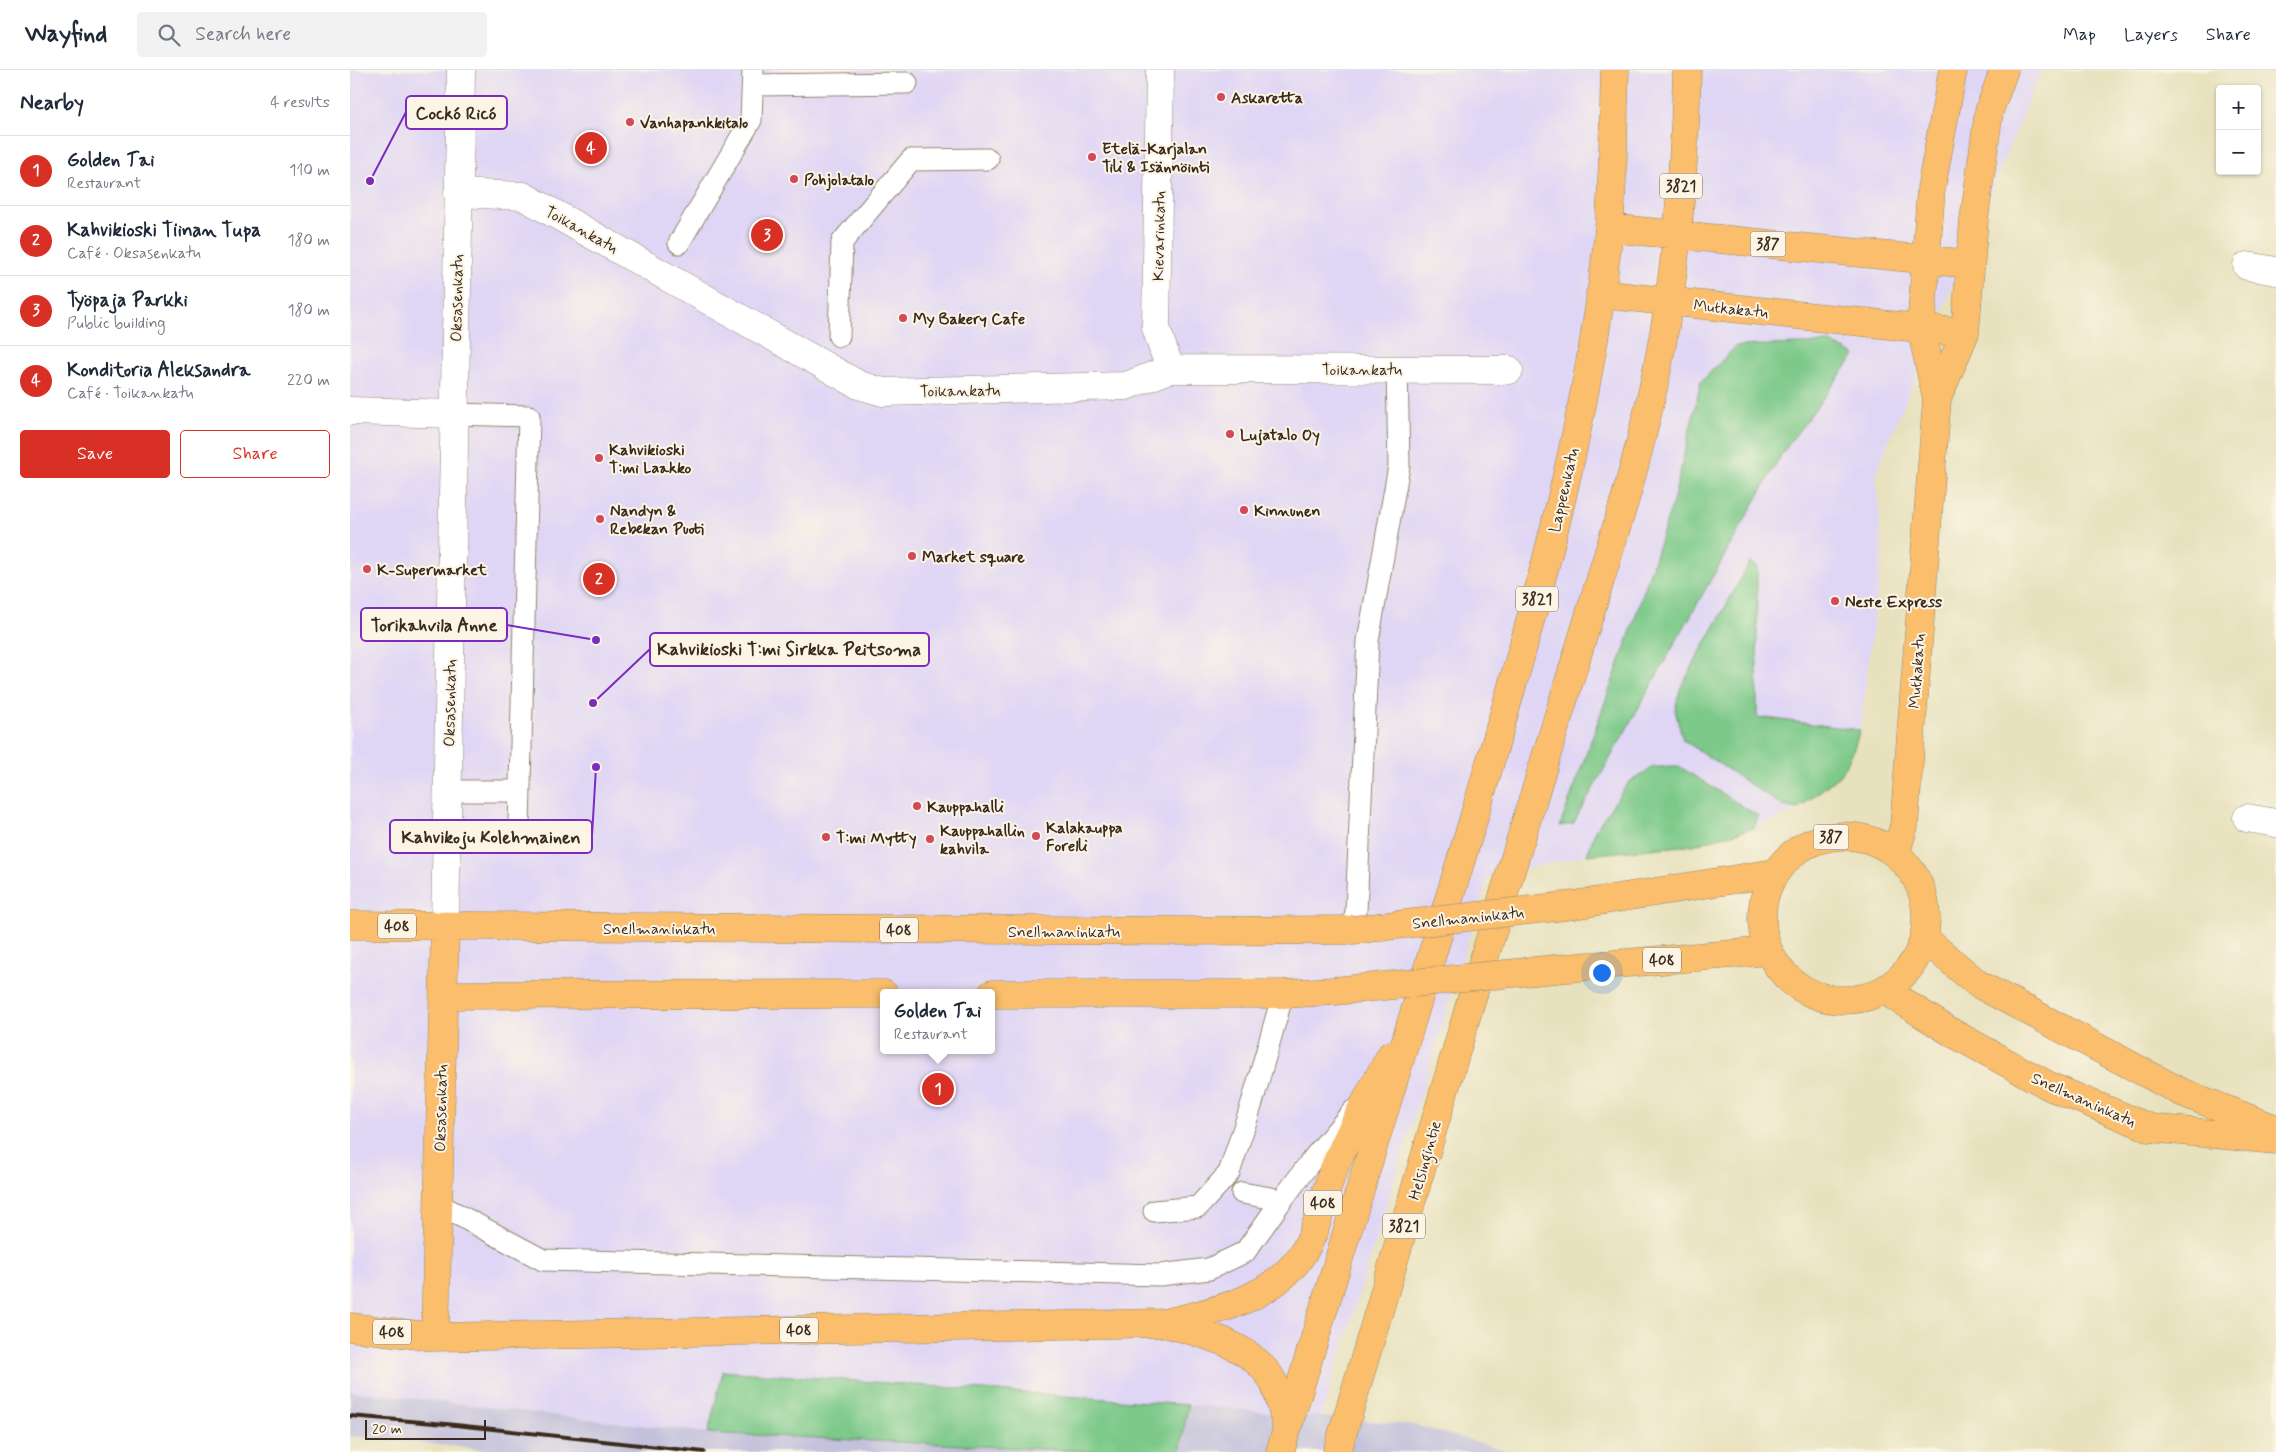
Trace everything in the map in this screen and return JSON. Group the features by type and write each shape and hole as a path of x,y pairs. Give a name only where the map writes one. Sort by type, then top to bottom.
{"main road":[{"name":"Lappeenkatu","path":"1416,1010 1537,601 1565,488 1584,399 1609,228 1615,70"},
{"name":"3821","path":"1669,302 1677,234 1685,122 1686,70"},
{"name":"Mutkakatu","path":"1896,852 1904,826 1937,399 1921,328 1928,260 1931,189 1953,70"},
{"name":"Mutkakatu","path":"1937,399 1965,333 1970,264 1989,110 2004,70"},
{"name":"387","path":"1609,228 1970,264"},
{"name":"Mutkakatu","path":"1600,294 1965,333"},
{"name":"Helsingintie","path":"1337,1452 1511,868 1626,496 1642,438 1669,302"},
{"name":"387","path":"1844,834 1871,839 1896,852 1912,870 1923,891 1927,915 1925,939 1916,959 1903,977 1884,990 1858,999 1832,1000 1805,991 1783,974 1768,950 1762,925 1764,898 1774,873 1793,852 1817,839 1844,834"},
{"name":"Snellmaninkatu","path":"350,925 1179,931 1352,930 1574,905 1774,873"},
{"name":"Oksasenkatu","path":"435,1337 445,927"},
{"path":"1925,939 1978,984 2181,1092 2276,1129"},
{"name":"408","path":"995,994 1284,994 1334,991 1768,950"},
{"name":"Snellmaninkatu","path":"1884,990 1951,1032 2051,1088 2150,1128 2276,1140"},
{"path":"444,994 880,994"},
{"name":"3821","path":"1284,1441 1416,1010"},
{"name":"408","path":"350,1327 435,1337 1164,1323 1212,1312 1244,1299 1278,1280 1303,1254 1317,1224 1332,1175 1371,1090 1416,1010"},
{"name":"408","path":"1164,1323 1206,1334 1234,1346 1257,1362 1270,1376 1278,1395 1284,1441"}],"street":[{"name":"Oksasenkatu","path":"445,927 461,70"},
{"name":"Kievarinkatu","path":"1160,70 1156,328 1170,369"},
{"name":"Toikankatu","path":"458,193 523,196 859,385 883,392 1126,386 1170,369 1509,370"},
{"path":"2247,266 2276,271"},
{"path":"350,412 454,414"},
{"path":"2247,818 2276,823"}],"lane":[{"path":"679,243 751,120 753,77 907,83"},
{"path":"839,336 842,242 911,160 988,159"},
{"path":"1352,930 1356,912 1368,641 1399,466 1397,369"},
{"path":"454,414 529,416 519,828"},
{"path":"447,791 520,791"},
{"path":"1154,1212 1198,1207 1229,1173 1284,994"},
{"path":"438,1204 543,1260 1160,1275 1209,1269 1245,1252 1311,1162 1371,1090"},
{"path":"1242,1194 1282,1200"}],"shaded area":[{"path":"350,70 2043,70 2034,85 1876,473 1882,553 1860,730 1757,717 1757,566 1750,562 1680,689 1675,711 1683,740 1783,806 1798,809 1754,828 1757,815 1596,829 1587,855 1488,877 1321,1417 724,1371 708,1433 350,1391","holes":["1854,356 1783,452 1640,707 1629,636 1673,502 1701,382"]},
{"path":"350,1391 708,1433 1108,1452 510,1452 350,1436"},
{"path":"1188,1405 1414,1425 1514,1452 1180,1452"}],"green space":[{"path":"1832,343 1855,355 1783,452 1573,824 1560,826 1629,636 1673,502 1701,382 1736,346"},
{"path":"1750,562 1757,566 1757,717 1860,730 1852,754 1840,775 1798,809 1783,806 1683,740 1675,710 1680,689"},
{"path":"1653,767 1680,767 1758,816 1754,828 1693,845 1587,855 1596,829 1628,783"},
{"path":"723,1371 1188,1405 1180,1452 1108,1452 708,1433"}],"railway":[{"path":"350,1416 446,1424 704,1452"}],"place":[{"name":"Askaretta","path":"1221,97"},
{"name":"Vanhapankkitalo","path":"630,122"},
{"name":"Konditoria Aleksandra","path":"591,148"},
{"name":"Etelä-Karjalan Tili & Isännöinti","path":"1092,157"},
{"name":"Pohjolatalo","path":"794,179"},
{"name":"Cockó Ricó","path":"370,181"},
{"name":"Työpaja Parkki","path":"767,235"},
{"name":"My Bakery Cafe","path":"903,318"},
{"name":"Lujatalo Oy","path":"1230,434"},
{"name":"Kahvikioski T:mi Laakko","path":"599,458"},
{"name":"Kinnunen","path":"1244,510"},
{"name":"Nandyn & Rebekan Puoti","path":"600,519"},
{"name":"Market square","path":"912,556"},
{"name":"K-Supermarket","path":"367,569"},
{"name":"Kahvikioski Tiinan Tupa","path":"599,579"},
{"name":"Neste Express","path":"1835,601"},
{"name":"Torikahvila Anne","path":"596,640"},
{"name":"Kahvikioski T:mi Sirkka Peitsoma","path":"593,703"},
{"name":"Kahvikoju Kolehmainen","path":"596,767"},
{"name":"Kauppahalli","path":"917,806"},
{"name":"Kalakauppa Forelli","path":"1036,836"},
{"name":"T:mi Mytty","path":"826,837"},
{"name":"Kauppahallin kahvila","path":"930,839"},
{"name":"Golden Tai","path":"938,1089"}]}
